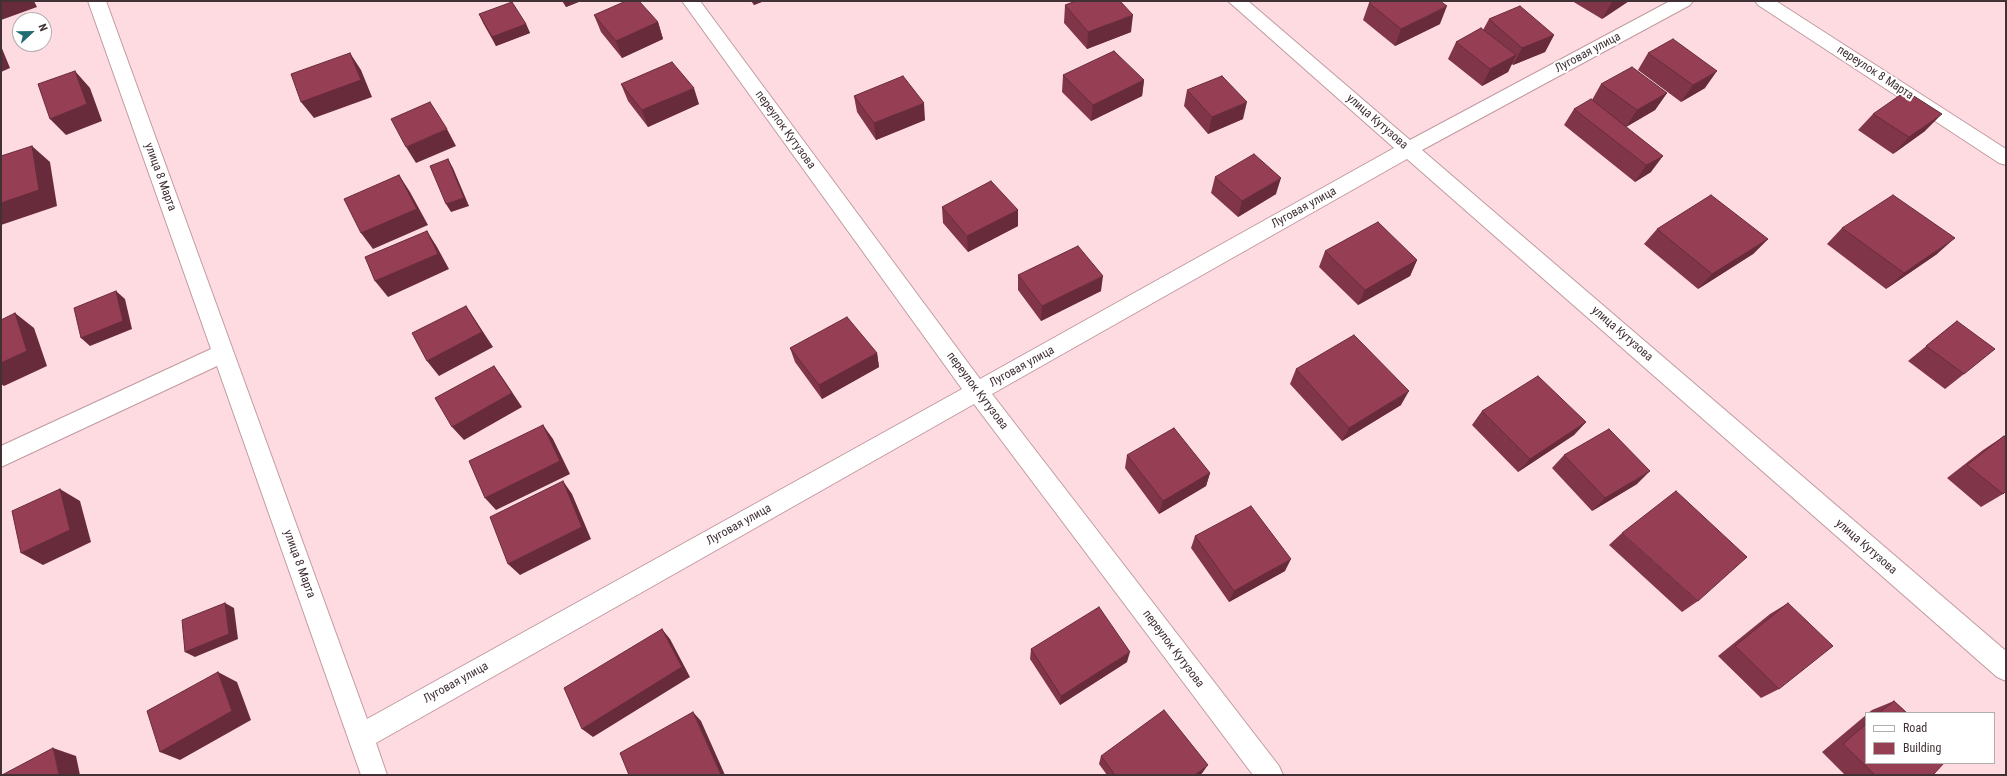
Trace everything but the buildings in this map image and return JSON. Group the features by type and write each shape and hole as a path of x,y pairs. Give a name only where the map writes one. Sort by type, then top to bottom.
{"street":[{"name":"улица 8 Марта","path":"97,1 374,775"},
{"name":"переулок Кутузова","path":"691,1 976,392 1270,775"},
{"name":"улица Кутузова","path":"1237,1 2006,668"},
{"name":"Луговая улица","path":"361,737 1409,150 1684,1"},
{"name":"переулок 8 Марта","path":"1764,1 2006,158"},
{"path":"1,457 224,353"}]}
